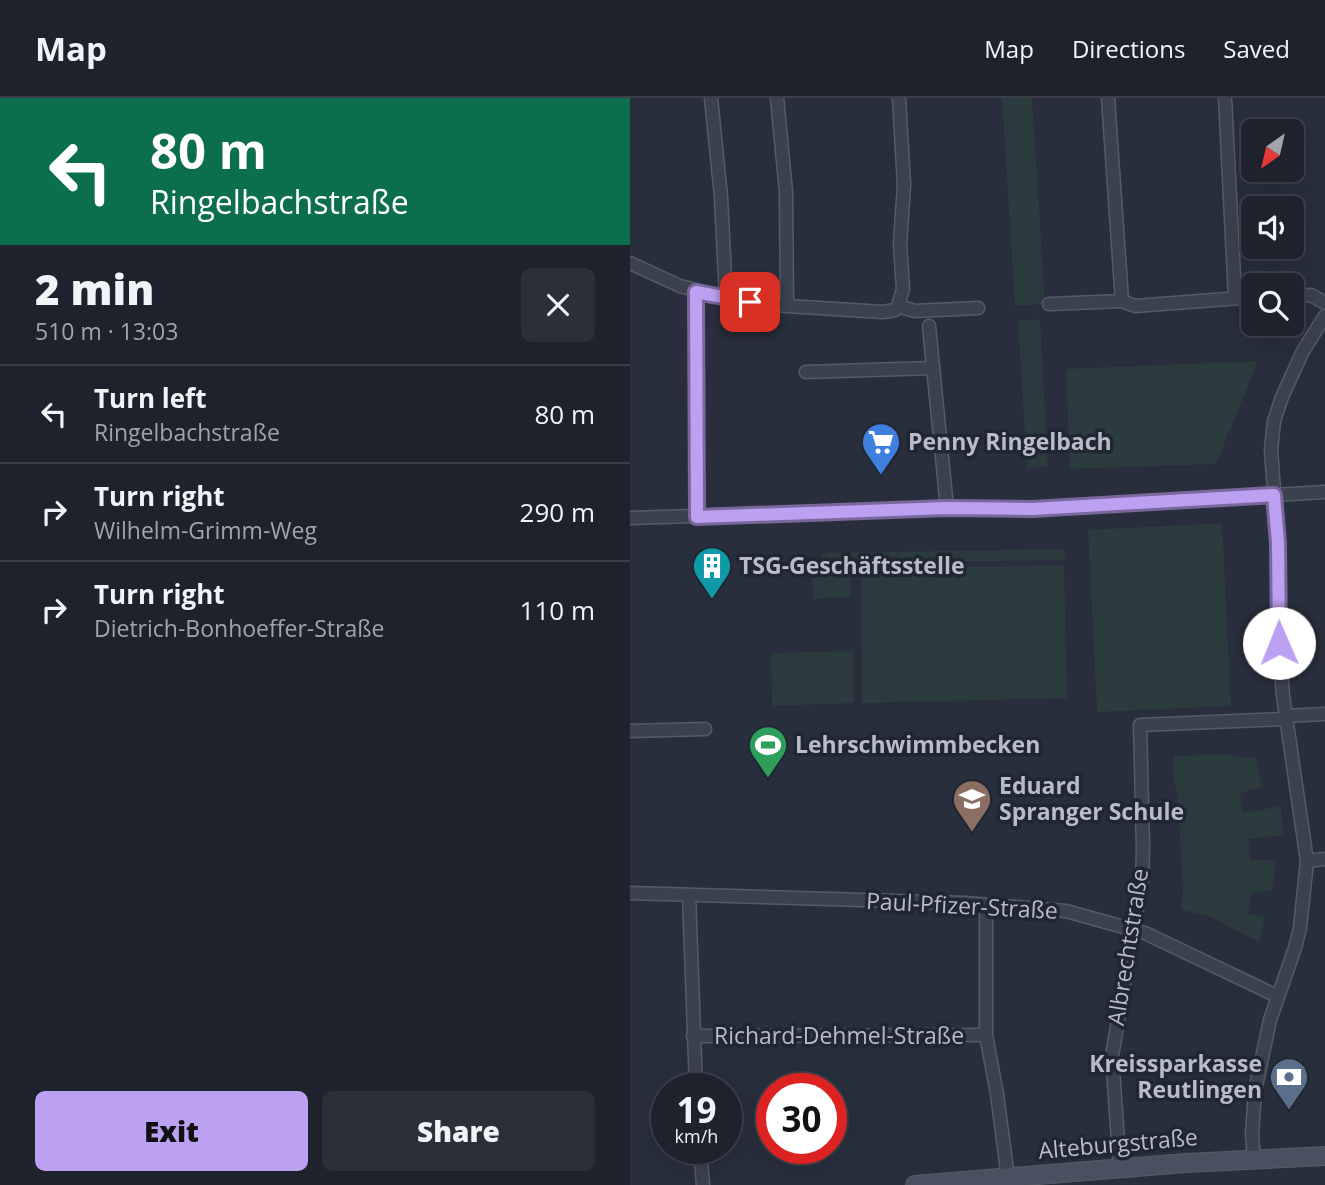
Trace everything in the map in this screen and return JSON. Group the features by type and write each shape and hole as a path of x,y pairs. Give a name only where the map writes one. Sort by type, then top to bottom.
{"main road":[{"name":"Alteburgstraße","path":"915,1185 1008,1178 1057,1180 1120,1169 1325,1156"}],"street":[{"path":"711,98 722,211 726,298"},
{"path":"777,98 786,192 787,306"},
{"path":"630,264 696,292 726,298 787,306 883,312 895,310 903,289 900,244 904,185 899,98"},
{"path":"1108,98 1122,301"},
{"path":"1225,98 1236,298"},
{"path":"696,292 697,517"},
{"path":"1304,295 1311,295 1325,303"},
{"path":"1049,304 1122,301 1135,306 1241,298"},
{"path":"898,306 924,311 978,308"},
{"path":"1254,1159 1253,1106 1270,1020 1300,928 1307,861 1285,718 1279,643 1278,543 1270,450 1274,421 1303,351 1325,316"},
{"path":"929,326 947,508"},
{"path":"806,372 933,368"},
{"path":"630,518 947,508 1032,509 1325,492"},
{"path":"1285,718 1325,714"},
{"name":"Albrechtstraße","path":"1120,1169 1112,1056 1118,1010 1135,929 1143,848 1140,725 1285,718"},
{"path":"630,731 705,729"},
{"path":"1307,861 1325,859"},
{"name":"Paul-Pfizer-Straße","path":"630,893 986,905 1066,911 1135,929 1277,996"},
{"path":"689,895 695,1073"},
{"path":"986,905 986,1035 1008,1178"},
{"name":"Richard-Dehmel-Straße","path":"693,1035 986,1035"},
{"path":"701,1164 703,1185"}],"shaded area":[{"path":"1002,98 1032,98 1045,304 1015,306"},
{"path":"1040,319 1048,467 1027,468 1018,321"},
{"path":"1258,361 1216,464 1070,469 1066,369"},
{"path":"1222,523 1231,706 1097,712 1088,530"},
{"path":"1064,549 1065,560 822,564 822,553"},
{"path":"1064,565 1067,698 862,703 861,569"},
{"path":"850,570 851,597 813,599 812,571"},
{"path":"853,651 854,703 772,706 771,653"},
{"path":"1233,754 1234,757 1256,757 1262,787 1240,793 1243,813 1281,806 1283,835 1248,839 1251,861 1276,859 1272,890 1251,893 1248,913 1265,917 1259,942 1208,916 1180,909 1183,896 1178,799 1173,774 1174,756"}],"place":[{"name":"Penny Ringelbach","path":"881,476"},
{"name":"TSG-Geschäftsstelle","path":"712,600"},
{"name":"Lehrschwimmbecken","path":"768,779"},
{"name":"Eduard Spranger Schule","path":"972,833"},
{"name":"Kreissparkasse Reutlingen","path":"1289,1111"}],"route":[{"path":"750,302 696,292 697,517 947,508 1032,509 1274,495 1278,543 1279,643"}]}
